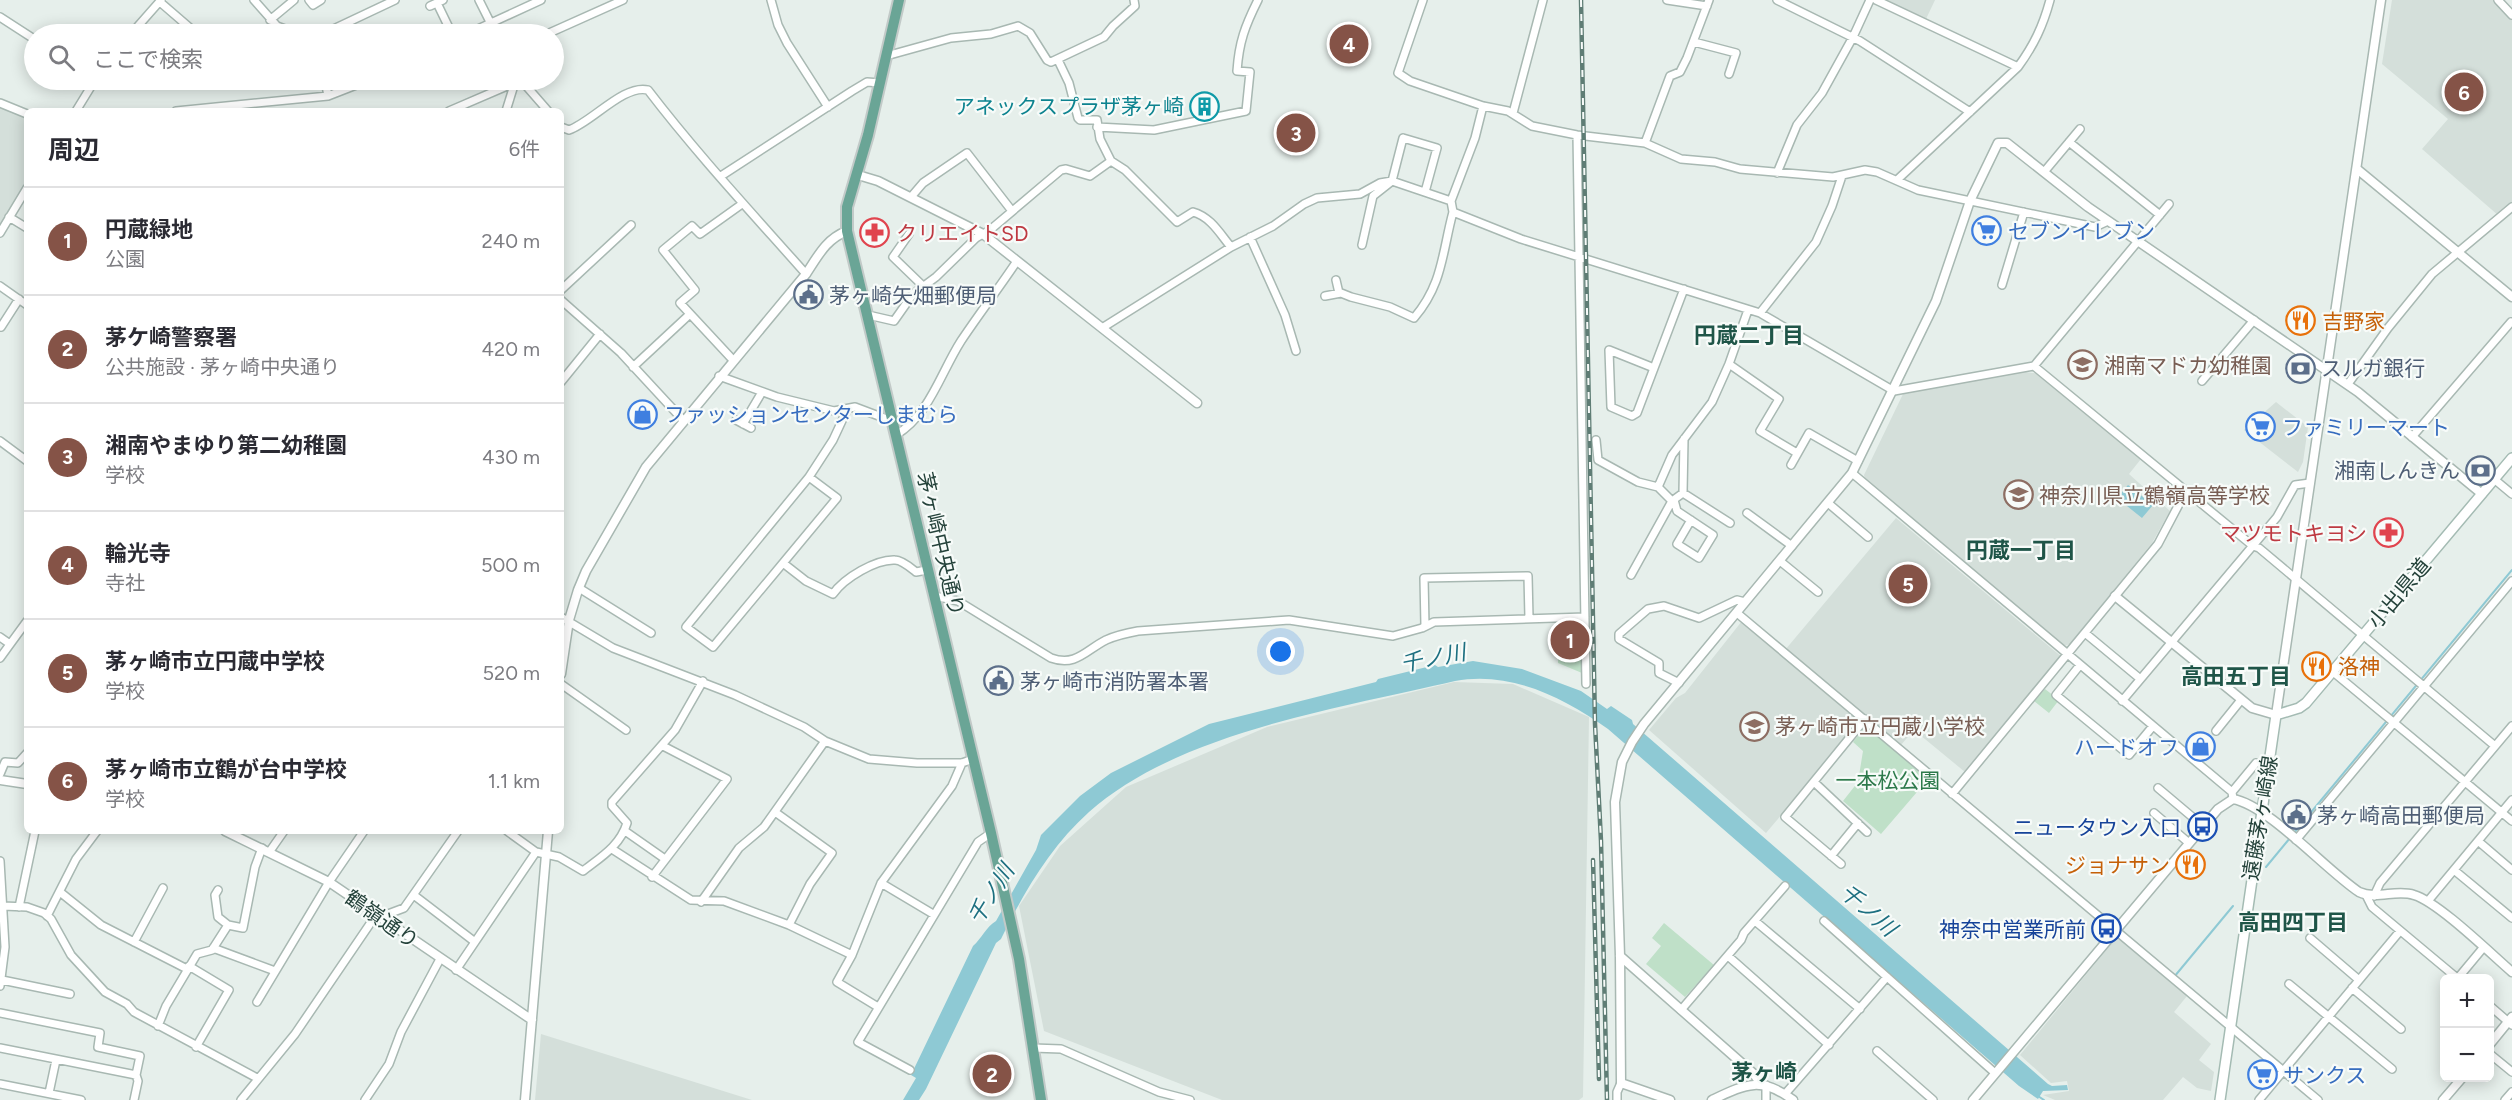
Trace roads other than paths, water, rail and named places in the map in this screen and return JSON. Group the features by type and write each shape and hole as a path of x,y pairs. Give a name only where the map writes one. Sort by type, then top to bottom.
{"main road":[{"name":"茅ヶ崎中央通り","path":"899,0 858,175 847,207 847,231 934,596 967,761 991,833 1012,930 1041,1100"},
{"name":"小出県道","path":"2276,715 2299,708 2512,458"},
{"name":"遠藤茅ヶ崎線","path":"2220,1100 2276,715"}],"street":[{"path":"254,0 275,24"},
{"path":"270,20 294,0"},
{"path":"309,0 313,4 321,0"},
{"path":"344,24 395,0"},
{"path":"479,0 491,24 541,0"},
{"path":"564,26 609,3 623,0"},
{"path":"771,0 778,25 787,43 828,107"},
{"path":"886,56 951,38 991,34 1018,26 1030,33 1047,60 1051,62 1104,37 1134,6 1134,0"},
{"path":"1097,127 1154,130 1246,111 1250,72 1237,71 1239,48 1241,35 1258,0"},
{"path":"1423,0 1398,73 1410,81 1483,106 1513,113 1532,126 1577,135 1645,143 1681,159 1715,162 1740,169 1842,176 1865,170 1897,180 1918,190 1970,201 2095,227 2108,221"},
{"path":"1513,113 1543,0"},
{"path":"1645,143 1670,76 1680,72 1708,3 1667,0"},
{"path":"1777,0 1853,38 1970,112"},
{"path":"1777,173 1797,125 1822,93 1853,38 1870,0"},
{"path":"1876,0 2018,67"},
{"path":"1897,180 2018,67 2034,46 2043,27 2050,0"},
{"path":"2115,596 2241,700 2257,711 2276,715 2381,0"},
{"path":"2498,0 2512,15"},
{"path":"141,24 160,1 186,24"},
{"path":"437,3 447,24"},
{"path":"0,17 24,33"},
{"path":"1694,42 1736,54 1729,74"},
{"path":"1058,60 1069,84 1078,118 1097,120 1103,148 1112,161 1125,170 1177,222 1193,212 1201,214 1207,217 1231,248"},
{"path":"721,176 867,82 880,83"},
{"path":"564,128 569,130 580,127 625,95 638,89 648,90 683,136 806,274"},
{"path":"78,108 89,90"},
{"path":"327,90 328,96"},
{"path":"206,108 328,96 343,90"},
{"path":"456,108 497,90"},
{"path":"507,108 514,90"},
{"path":"526,90 545,108"},
{"path":"0,103 24,113"},
{"path":"1325,296 1339,293 1390,307 1414,318 1426,303 1442,270 1444,245 1453,212 1451,201 1475,138 1483,106"},
{"path":"2044,172 2080,129"},
{"path":"1577,135 1586,684"},
{"path":"1362,244 1373,196 1392,181 1403,138 1437,148 1425,192"},
{"path":"2069,142 2160,215"},
{"path":"1617,1100 1617,1092 1621,1083 1615,802 1618,775 1641,727 1852,473 1894,390 1944,281 1970,201 1998,143 2007,143 2108,221 2326,368 2482,494"},
{"path":"911,198 923,183 967,153 1012,211"},
{"path":"868,315 894,321 913,294 936,277 982,234 1060,170 1066,169 1090,176 1095,175 1112,161"},
{"path":"2357,169 2512,297"},
{"path":"858,175 878,181 982,234 1197,403"},
{"path":"1760,314 1816,242 1842,176"},
{"path":"1102,328 1317,198 1360,194 1380,183 1392,181 1451,201"},
{"path":"0,232 24,193"},
{"path":"733,360 680,303 695,290 663,250 692,226 700,234 742,204"},
{"path":"1453,212 1521,239 1760,314 1894,390 2034,366 2169,204"},
{"path":"2348,384 2388,328 2432,274 2512,207"},
{"path":"2002,285 2024,212"},
{"path":"9,217 24,226"},
{"path":"564,287 631,225"},
{"path":"847,231 835,235 827,242 806,274 719,376 646,467 586,570 565,618 613,648 703,681 804,727 825,741 869,759 917,763 967,761"},
{"path":"909,234 892,257 922,286"},
{"path":"1250,237 1285,315 1296,351"},
{"path":"896,435 905,430 921,414 962,340 1017,261"},
{"path":"1336,280 1339,293"},
{"path":"0,286 24,303"},
{"path":"1654,368 1609,350 1611,407 1632,416 1637,413 1684,289"},
{"path":"1,327 19,299"},
{"path":"564,303 600,334 683,420"},
{"path":"1658,487 1672,455 1712,402 1729,364 1748,310"},
{"path":"633,367 690,314"},
{"path":"2202,381 2254,320"},
{"path":"2412,437 2511,322"},
{"path":"564,378 600,334"},
{"path":"1729,364 1779,399 1760,431 1797,453"},
{"path":"2034,366 2253,546 2259,548 2495,746"},
{"path":"719,376 762,392 834,411 855,407 892,421"},
{"path":"751,428 740,422 762,392"},
{"path":"809,477 837,498 713,647 686,627 809,477 833,440 847,410"},
{"path":"1791,465 1809,433 1858,461"},
{"path":"1683,493 1684,439"},
{"path":"1596,440 1598,460 1638,482 1658,487 1673,501 1677,511 1691,520 1713,535 1699,558 1677,544 1691,520"},
{"path":"0,441 24,459"},
{"path":"1852,473 2232,795 2261,812 2351,886 2370,895 2411,894 2428,901 2512,972"},
{"path":"2494,479 2512,494"},
{"path":"2122,700 2277,518 2295,485 2310,483"},
{"path":"1952,794 2158,544 2186,491"},
{"path":"1631,576 1673,501 1683,493"},
{"path":"1683,493 1730,523"},
{"path":"1828,503 1868,537"},
{"path":"1747,513 1792,546"},
{"path":"783,563 806,581 833,594 839,584 878,562 897,560 916,572 927,570"},
{"path":"1780,561 1818,592"},
{"path":"1425,626 1424,578 1528,576 1529,618"},
{"path":"2293,838 2391,720 2512,581"},
{"path":"579,588 651,633"},
{"path":"934,596 958,601 1051,658 1067,662 1084,655 1105,640 1138,631 1289,620 1386,636 1401,635 1434,622 1585,616"},
{"path":"1678,683 1659,673 1659,663 1619,639 1619,634 1648,609 1664,606 1699,618 1737,600 1745,602"},
{"path":"1737,613 2318,1100"},
{"path":"0,658 24,625"},
{"path":"2085,633 2138,677"},
{"path":"0,637 10,644"},
{"path":"2080,665 2056,695 2129,755 2153,726"},
{"path":"2332,671 2512,821"},
{"path":"511,834 536,852 559,857 583,871 612,849 627,823 612,806 612,802 639,769 663,746 675,730 703,681"},
{"path":"564,686 626,730"},
{"path":"2216,731 2241,700"},
{"path":"1841,864 1785,817 1865,720"},
{"path":"2370,895 2512,726"},
{"path":"701,902 735,854 764,827 825,741"},
{"path":"652,877 727,778 663,746"},
{"path":"0,774 3,759 18,763 24,756"},
{"path":"879,1007 837,982 852,955 881,883 952,786 967,761"},
{"path":"1973,1100 2203,826 2232,795 2256,763"},
{"path":"0,780 24,784"},
{"path":"1814,782 1867,832"},
{"path":"2158,788 2203,826"},
{"path":"2428,901 2512,800"},
{"path":"775,812 832,853 810,884 789,925"},
{"path":"2154,813 2189,843"},
{"path":"1831,856 1858,823"},
{"path":"624,831 665,859"},
{"path":"910,1070 858,1041 978,842 991,833"},
{"path":"19,907 34,834"},
{"path":"47,916 76,859 95,834"},
{"name":"鶴嶺通り","path":"232,834 328,882 532,1020"},
{"path":"218,890 215,895 218,917 228,925 243,928 255,867 266,850 282,834"},
{"path":"257,1002 328,882 362,834"},
{"path":"241,1100 279,1056 379,917 404,908 415,896 420,884 456,834"},
{"path":"525,1100 548,834"},
{"path":"2478,841 2512,870"},
{"path":"612,849 681,896 701,902 724,901 789,925 852,955"},
{"path":"456,970 536,852"},
{"path":"0,861 3,906 1,983 70,994"},
{"path":"2454,870 2512,918"},
{"path":"881,883 933,914"},
{"path":"1681,1010 1785,885"},
{"path":"134,942 163,888"},
{"path":"60,892 101,925 229,990 196,1047"},
{"path":"2370,895 2372,908 2453,974"},
{"path":"415,896 475,942"},
{"path":"3,906 27,907 47,916 71,955 105,992 158,1026 258,1078"},
{"path":"1755,921 1860,1009"},
{"path":"1824,921 1996,1072"},
{"path":"158,1026 197,954 213,948 228,925"},
{"path":"2259,1100 2400,931"},
{"path":"2310,939 2359,980"},
{"path":"213,948 275,971"},
{"path":"2461,974 2483,948"},
{"path":"1620,956 1763,1084 1793,1100"},
{"path":"1728,956 1828,1045"},
{"path":"365,1100 389,1064 401,1032 440,959"},
{"path":"1785,1094 1887,977"},
{"path":"2289,984 2392,1069"},
{"path":"2352,988 2401,1029"},
{"path":"2494,1009 2511,1021 2494,1040"},
{"path":"0,1013 100,1033 98,1047 140,1056 134,1100"},
{"path":"0,1048 136,1075"},
{"path":"1033,1048 1061,1049 1159,1092 1190,1100"},
{"path":"1877,1051 1933,1100"},
{"path":"2494,1057 2512,1072"},
{"path":"49,1094 56,1059"},
{"path":"2443,1100 2458,1082"},
{"path":"0,1083 81,1100"},
{"path":"1621,1083 1670,1100"},
{"path":"1712,1100 1741,1087 1763,1084"},
{"path":"1763,1084 1766,1100"},
{"path":"2505,1100 2512,1092"}],"water":[{"path":"2128,485 2153,505 2142,518 2117,498"},
{"path":"1473,661 1522,669 1581,691 1607,709 1611,706 1632,720 1633,724 2048,1084 2067,1085 2068,1090 2043,1091 2038,1099 2019,1086 1608,729 1591,717 1536,689 1516,683 1476,679 1455,681 1313,713 1214,743 1168,762 1126,785 1089,812 1050,855 1029,887 1001,939 996,943 919,1100 903,1100 916,1078 911,1075 973,946 996,921 1036,850 1041,835 1080,796 1111,773 1209,724 1435,665 1438,667"}],"waterway":[{"path":"2293,834 2512,570"},
{"path":"2266,867 2290,838"},
{"path":"2174,977 2233,906"},
{"name":"千ノ川","path":"2038,1096 2044,1100"}],"railway":[{"path":"1581,0 1595,724 1601,841 1607,1100"},
{"path":"1593,860 1599,1079"}],"place":[{"name":"輪光寺","path":"1349,44"},
{"name":"茅ヶ崎市立鶴が台中学校","path":"2464,92"},
{"name":"アネックスプラザ茅ヶ崎","path":"1205,106"},
{"name":"湘南やまゆり第二幼稚園","path":"1296,133"},
{"name":"セブンイレブン","path":"1987,231"},
{"name":"クリエイトSD","path":"875,233"},
{"name":"茅ヶ崎矢畑郵便局","path":"808,295"},
{"name":"吉野家","path":"2301,321"},
{"name":"湘南マドカ幼稚園","path":"2083,365"},
{"name":"スルガ銀行","path":"2300,368"},
{"name":"ファッションセンターしまむら","path":"643,414"},
{"name":"ファミリーマート","path":"2261,427"},
{"name":"湘南しんきん","path":"2481,470"},
{"name":"神奈川県立鶴嶺高等学校","path":"2018,495"},
{"name":"マツモトキヨシ","path":"2388,533"},
{"name":"茅ヶ崎市立円蔵中学校","path":"1908,584"},
{"name":"円蔵緑地","path":"1570,640"},
{"name":"洛神","path":"2317,666"},
{"name":"茅ヶ崎市消防署本署","path":"999,681"},
{"name":"茅ヶ崎市立円蔵小学校","path":"1754,726"},
{"name":"ハードオフ","path":"2200,747"},
{"name":"茅ヶ崎高田郵便局","path":"2296,815"},
{"name":"ニュータウン入口","path":"2202,827"},
{"name":"ジョナサン","path":"2191,865"},
{"name":"神奈中営業所前","path":"2107,929"},
{"name":"茅ケ崎警察署","path":"992,1074"},
{"name":"サンクス","path":"2262,1075"}],"district":[{"name":"円蔵二丁目","path":"1749,335"},
{"name":"円蔵一丁目","path":"2021,550"},
{"name":"高田五丁目","path":"2236,676"},
{"name":"高田四丁目","path":"2293,922"},
{"name":"茅ヶ崎","path":"1764,1072"}],"park label":[{"name":"一本松公園","path":"1888,780"}]}
